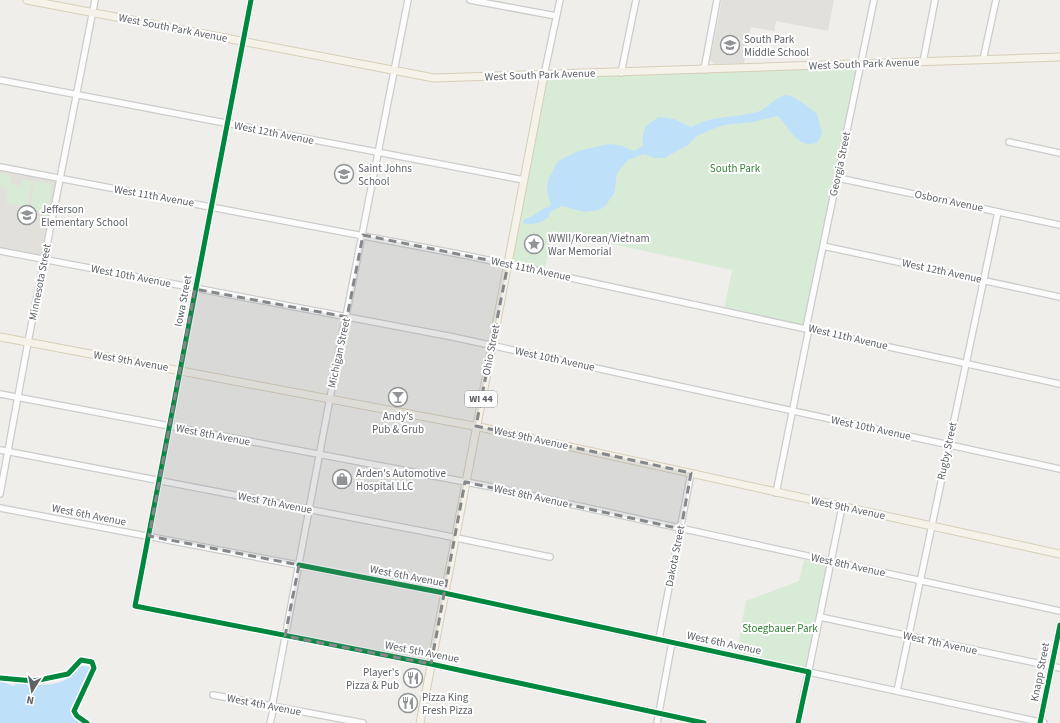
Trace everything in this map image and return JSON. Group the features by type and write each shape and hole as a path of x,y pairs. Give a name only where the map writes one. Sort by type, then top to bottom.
{"main road":[{"name":"West South Park Avenue","path":"27,0 440,78 1060,57"},
{"name":"Ohio Street","path":"420,723 544,75"},
{"name":"West 9th Avenue","path":"0,337 476,426 776,493 1060,554"}],"street":[{"name":"Minnesota Street","path":"0,494 28,342 95,0"},
{"name":"Iowa Street","path":"135,606 212,206 226,124 251,0"},
{"name":"Michigan Street","path":"270,723 330,398 408,0"},
{"path":"470,0 556,16"},
{"name":"Ohio Street","path":"544,75 560,0"},
{"path":"622,73 636,0"},
{"path":"704,70 717,0"},
{"name":"Georgia Street","path":"776,493 793,411 823,246 862,64 874,0"},
{"path":"923,62 935,0"},
{"path":"983,60 996,0"},
{"name":"West 12th Avenue","path":"0,80 524,180"},
{"path":"1009,142 1060,153"},
{"name":"West 11th Avenue","path":"0,167 212,206 508,264 1060,384"},
{"name":"Osborn Avenue","path":"838,178 1060,225"},
{"name":"Rugby Street","path":"897,691 966,364 982,280 998,212"},
{"name":"West 12th Avenue","path":"823,246 1060,297"},
{"name":"West 10th Avenue","path":"0,251 492,346 1060,469"},
{"name":"West 8th Avenue","path":"0,394 465,482 1060,612"},
{"name":"West 7th Avenue","path":"0,450 550,557"},
{"name":"Dakota Street","path":"659,639 691,473"},
{"path":"798,723 842,507"},
{"name":"West 6th Avenue","path":"0,508 444,593 1042,723"},
{"name":"West 5th Avenue","path":"135,606 431,664 704,723"},
{"name":"West 7th Avenue","path":"820,617 1060,668"},
{"name":"Knapp Street","path":"1042,723 1060,625"},
{"path":"657,723 672,642"},
{"name":"West 4th Avenue","path":"214,694 273,707 362,723"}],"highlighted area":[{"path":"363,235 508,264 476,426 691,473 681,529 465,482 431,664 285,636 299,565 149,536 195,289 347,317"}],"shaded area":[{"name":"South Park Middle School","path":"722,0 834,0 828,31 776,21 774,31 751,27 744,63 714,64 710,60"},
{"name":"Jefferson Elementary School","path":"0,167 60,179 45,260 0,251"}],"green space":[{"name":"South Park","path":"862,64 806,328 724,310 732,270 553,231 544,272 508,264 545,75"},
{"path":"0,174 11,176 10,182 21,187 23,179 32,181 27,207 6,203 8,189 0,185"},
{"path":"35,181 49,184 52,188 46,219 43,214 30,208"},
{"name":"Stoegbauer Park","path":"804,560 823,564 829,568 809,672 736,656 746,601 799,581"}],"water":[{"path":"786,95 798,100 817,114 822,133 818,142 811,144 799,141 778,116 753,122 724,125 695,137 688,145 664,158 654,158 644,154 628,160 617,173 614,194 605,206 599,210 584,212 562,206 551,211 547,218 540,222 531,224 523,223 524,219 531,217 542,209 549,207 551,204 547,191 548,180 558,161 579,151 608,144 620,145 634,151 643,146 645,128 659,117 674,119 691,127 702,122 757,112 778,98"},
{"path":"81,666 93,667 71,715 81,723 0,723 0,681 14,686 16,683 43,685 57,683 73,675"}],"cycle path":[{"path":"251,0 135,606 431,664 704,723"},
{"path":"299,565 444,593 809,672 798,723"},
{"path":"1040,723 1060,625"},
{"path":"0,678 34,681 68,674 81,660 92,662 94,668 74,711 77,716 87,723"}],"place":[{"name":"South Park Middle School","path":"730,45"},
{"name":"Saint Johns School","path":"344,174"},
{"name":"Jefferson Elementary School","path":"27,215"},
{"name":"WWII/Korean/Vietnam War Memorial","path":"534,244"},
{"name":"Andy's Pub & Grub","path":"398,397"},
{"name":"Arden's Automotive Hospital LLC","path":"342,479"},
{"name":"Player's Pizza & Pub","path":"413,678"},
{"name":"Pizza King Fresh Pizza","path":"408,703"}]}
